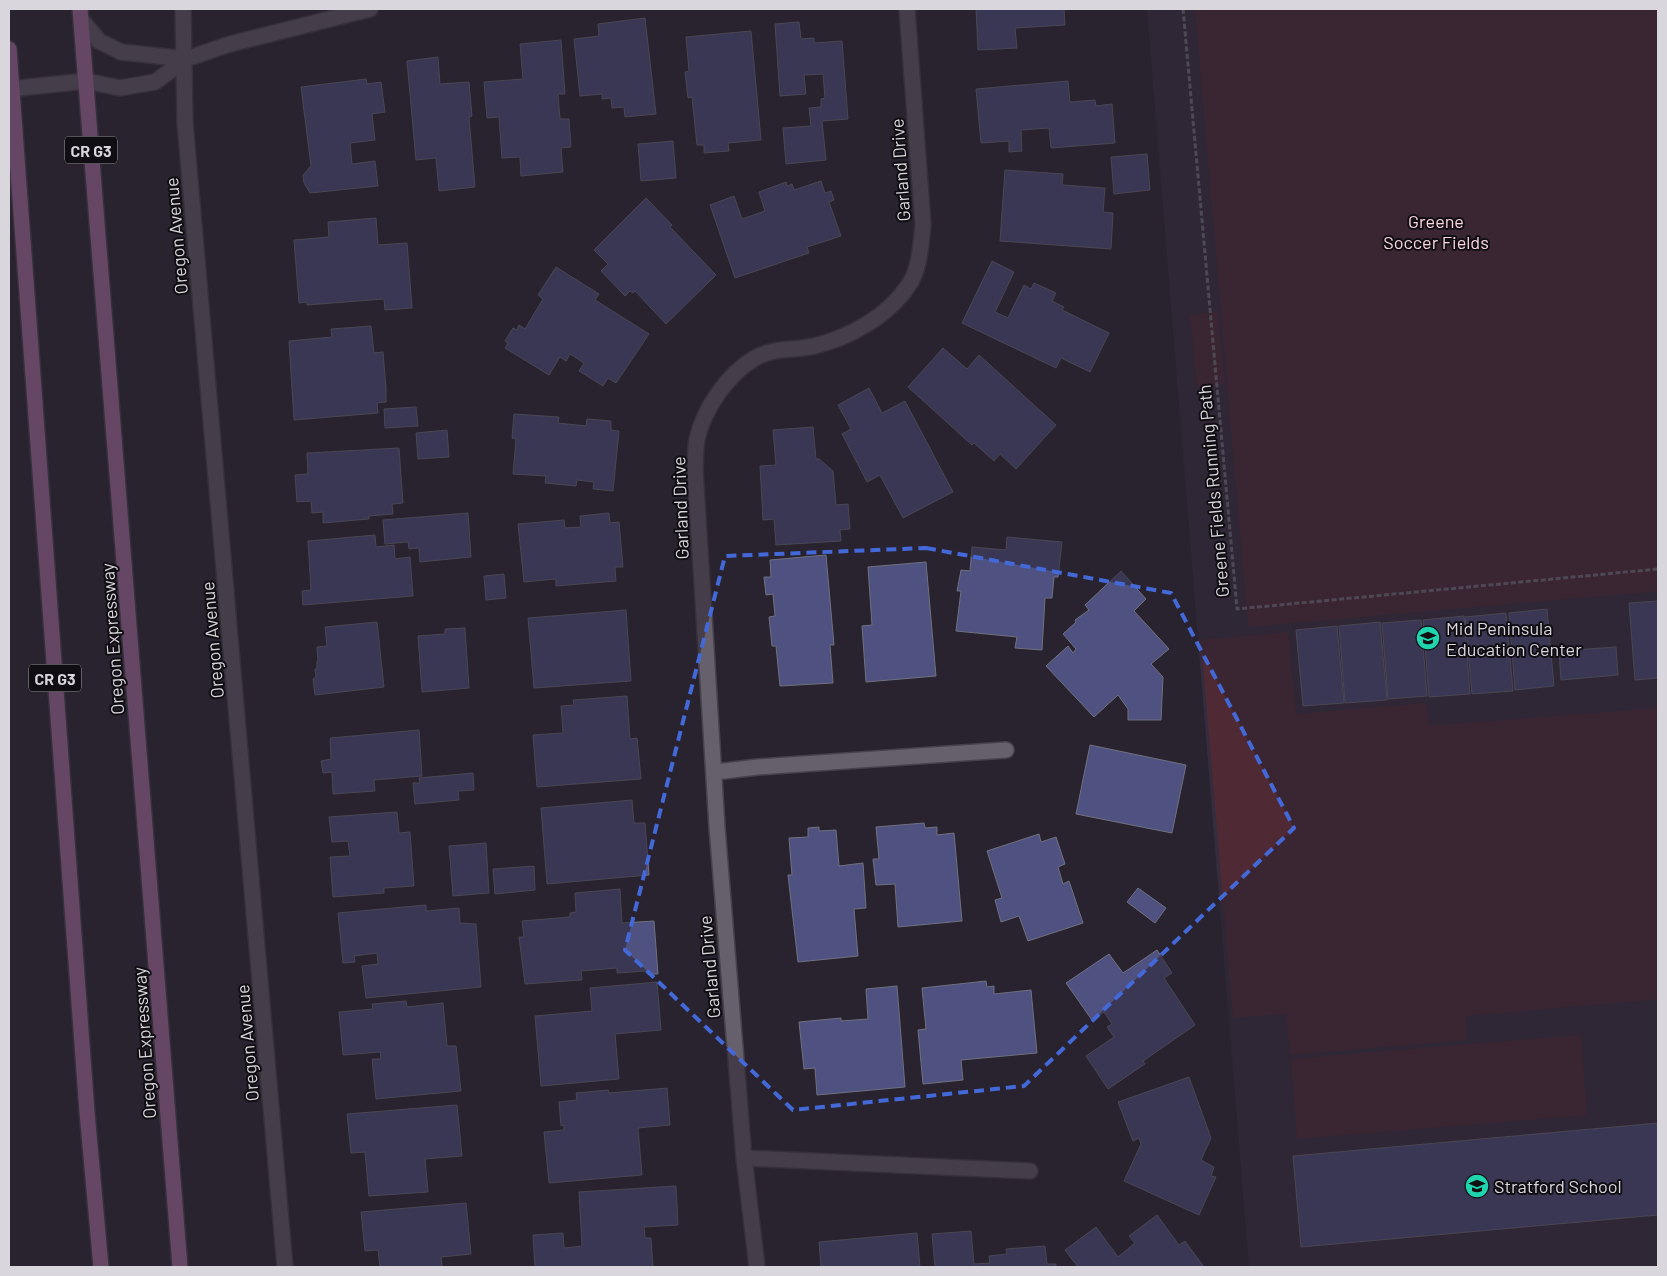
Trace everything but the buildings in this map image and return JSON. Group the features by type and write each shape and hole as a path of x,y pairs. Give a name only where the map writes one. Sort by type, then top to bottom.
{"main road":[{"name":"Oregon Expressway","path":"81,14 180,1267"},
{"name":"CR G3","path":"9,49 10,89 87,1112 101,1267"}],"street":[{"name":"Oregon Avenue","path":"183,9 186,59 185,123 285,1267"},
{"path":"10,89 86,81 120,88 155,82 186,59 230,44 370,9"},
{"name":"Garland Drive","path":"757,1267 744,1158 717,826 697,498 697,440 707,412 716,396 742,368 757,357 774,352 814,346 854,332 885,311 909,286 921,252 923,224 907,9"},
{"path":"81,14 99,42 121,52 186,59"},
{"path":"9,154 18,176"},
{"path":"715,772 758,766 1006,750"},
{"path":"744,1158 1030,1171"}],"path":[{"name":"Greene Fields Running Path","path":"1183,9 1237,609 1658,569"}],"highlighted area":[{"path":"926,548 1171,593 1294,828 1024,1086 793,1110 625,950 725,556"}],"shaded area":[{"name":"Mid Peninsula Education Center","path":"1147,9 1658,9 1658,1267 1249,1267"}],"green space":[{"name":"Greene Soccer Fields","path":"1195,9 1658,9 1658,591 1248,627"},
{"path":"1218,311 1225,384 1197,386 1190,315"},
{"path":"1288,632 1296,714 1426,703 1429,726 1658,708 1658,999 1466,1016 1467,1040 1290,1055 1286,1014 1233,1018 1201,640"},
{"path":"1581,1035 1587,1115 1297,1139 1291,1059"}],"place":[{"name":"Mid Peninsula Education Center","path":"1428,638"},
{"name":"Stratford School","path":"1477,1186"}]}
